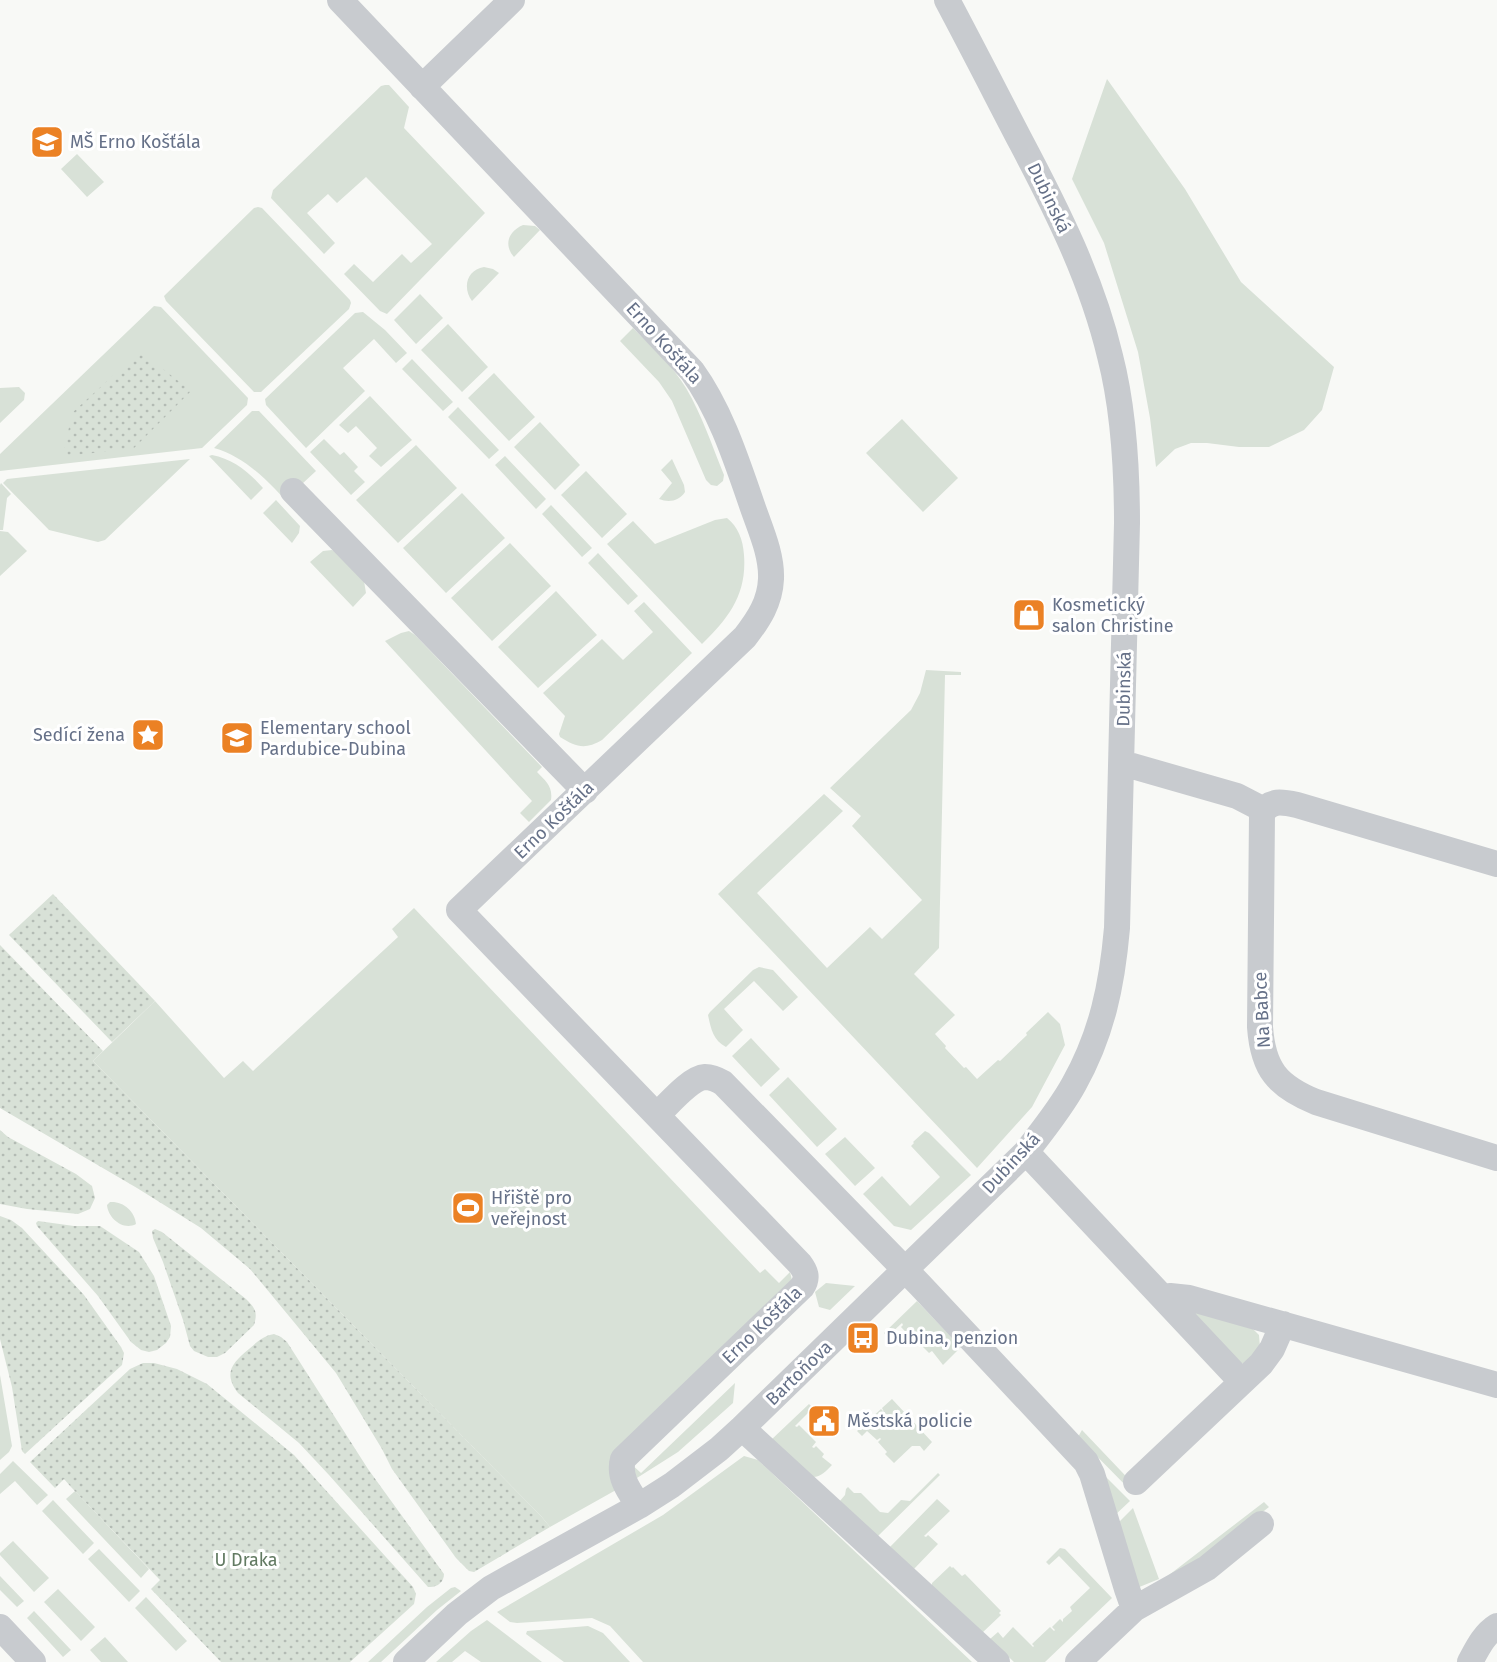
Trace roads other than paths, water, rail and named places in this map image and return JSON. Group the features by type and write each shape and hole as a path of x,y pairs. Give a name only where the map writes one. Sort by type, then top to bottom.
{"street":[{"name":"Erno Košťála","path":"340,0 692,371 709,397 718,418 745,485 768,556 771,576 770,591 765,607 745,636 459,910 800,1264 806,1275 806,1281 802,1287 623,1459 621,1466 624,1481 639,1506"},
{"path":"422,87 512,0"},
{"name":"Dubinská","path":"905,1270 1026,1152 1074,1085 1088,1058 1108,999 1117,928 1127,492 1117,385 1092,297 1064,227 947,0"},
{"path":"293,491 585,791"},
{"path":"1122,763 1237,796 1263,810 1269,805 1284,802 1497,864"},
{"name":"Na Babce","path":"1263,810 1260,1027 1261,1046 1272,1071 1298,1094 1316,1102 1497,1158"},
{"path":"657,1115 689,1084 698,1079 705,1077 723,1083 905,1270 1090,1467 1134,1610"},
{"path":"1026,1152 1242,1382"},
{"name":"Bartoňova","path":"406,1662 457,1614 491,1588 639,1506 695,1468 742,1428 905,1270"},
{"path":"1164,1299 1178,1296 1497,1384"},
{"path":"1136,1482 1261,1364 1272,1349 1283,1324"},
{"path":"742,1428 997,1662"},
{"path":"1078,1662 1134,1610 1207,1568 1261,1524"},
{"path":"1470,1662 1485,1636 1497,1626"},
{"path":"0,1627 33,1662"}],"place":[{"name":"MŠ Erno Košťála","path":"47,142"},
{"name":"Kosmetický salon Christine","path":"1029,615"},
{"name":"Sedící žena","path":"148,735"},
{"name":"Elementary school Pardubice-Dubina","path":"237,738"},
{"name":"Hřiště pro veřejnost","path":"468,1208"},
{"name":"Dubina, penzion","path":"863,1338"},
{"name":"Městská policie","path":"824,1421"}],"park label":[{"name":"U Draka","path":"246,1560"}]}
